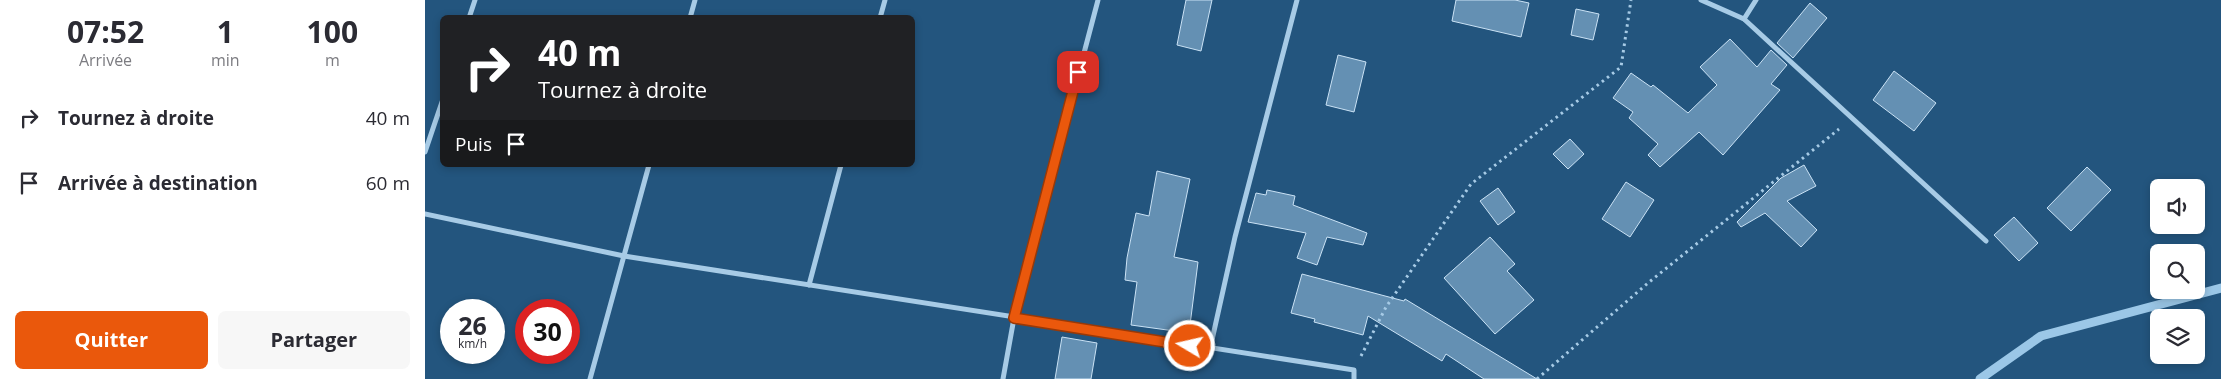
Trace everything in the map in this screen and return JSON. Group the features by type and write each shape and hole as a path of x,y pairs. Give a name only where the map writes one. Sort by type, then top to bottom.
{"street":[{"path":"470,15 475,0"},
{"path":"691,15 695,0"},
{"path":"881,15 885,0"},
{"path":"1003,379 1014,318 1098,0"},
{"path":"1210,349 1235,237 1297,0"},
{"path":"1701,0 1744,20 1780,55 1853,117 1986,240"},
{"path":"1744,20 1756,0"},
{"path":"425,152 440,108"},
{"path":"590,379 648,167"},
{"path":"809,285 840,167"},
{"path":"425,214 624,256 1354,370 1354,379"}],"path":[{"path":"1354,370 1386,307 1471,184 1621,68 1631,0"},
{"path":"1537,379 1648,283 1853,117"}],"building":[{"path":"1186,0 1212,0 1201,51 1177,45"},
{"path":"1456,0 1515,0 1529,3 1521,37 1452,21"},
{"path":"1810,3 1827,18 1793,58 1777,43"},
{"path":"1576,9 1599,14 1593,40 1571,35"},
{"path":"1730,39 1757,67 1771,50 1787,65 1771,84 1780,90 1723,155 1699,132 1660,167 1648,155 1658,144 1629,118 1633,112 1613,98 1631,73 1651,87 1653,85 1688,113 1717,85 1700,67"},
{"path":"1338,55 1366,62 1354,112 1326,105"},
{"path":"1894,71 1936,103 1914,131 1873,100"},
{"path":"1570,139 1584,154 1568,169 1553,154"},
{"path":"1804,165 1816,186 1787,201 1817,230 1801,247 1765,213 1741,227 1737,222 1781,178"},
{"path":"2087,167 2111,190 2071,231 2047,208"},
{"path":"1157,171 1190,179 1174,257 1198,262 1189,333 1131,325 1137,282 1125,280 1127,258 1136,213 1149,216"},
{"path":"1626,182 1654,200 1630,237 1602,219"},
{"path":"1498,188 1515,212 1498,225 1480,201"},
{"path":"1267,190 1295,196 1293,205 1367,233 1363,245 1327,237 1317,265 1297,258 1306,233 1248,222 1256,193 1266,195"},
{"path":"2014,217 2038,243 2019,261 1994,235"},
{"path":"1490,237 1515,264 1507,271 1534,300 1495,334 1444,278"},
{"path":"1302,274 1404,301 1405,299 1537,379 1484,379 1446,354 1442,361 1368,316 1363,335 1314,322 1315,319 1291,313"},
{"path":"1062,337 1097,343 1091,379 1055,379"}],"waterway":[{"path":"1980,379 2041,336 2221,288"}],"route":[{"path":"1078,72 1014,318 1190,346"}]}
